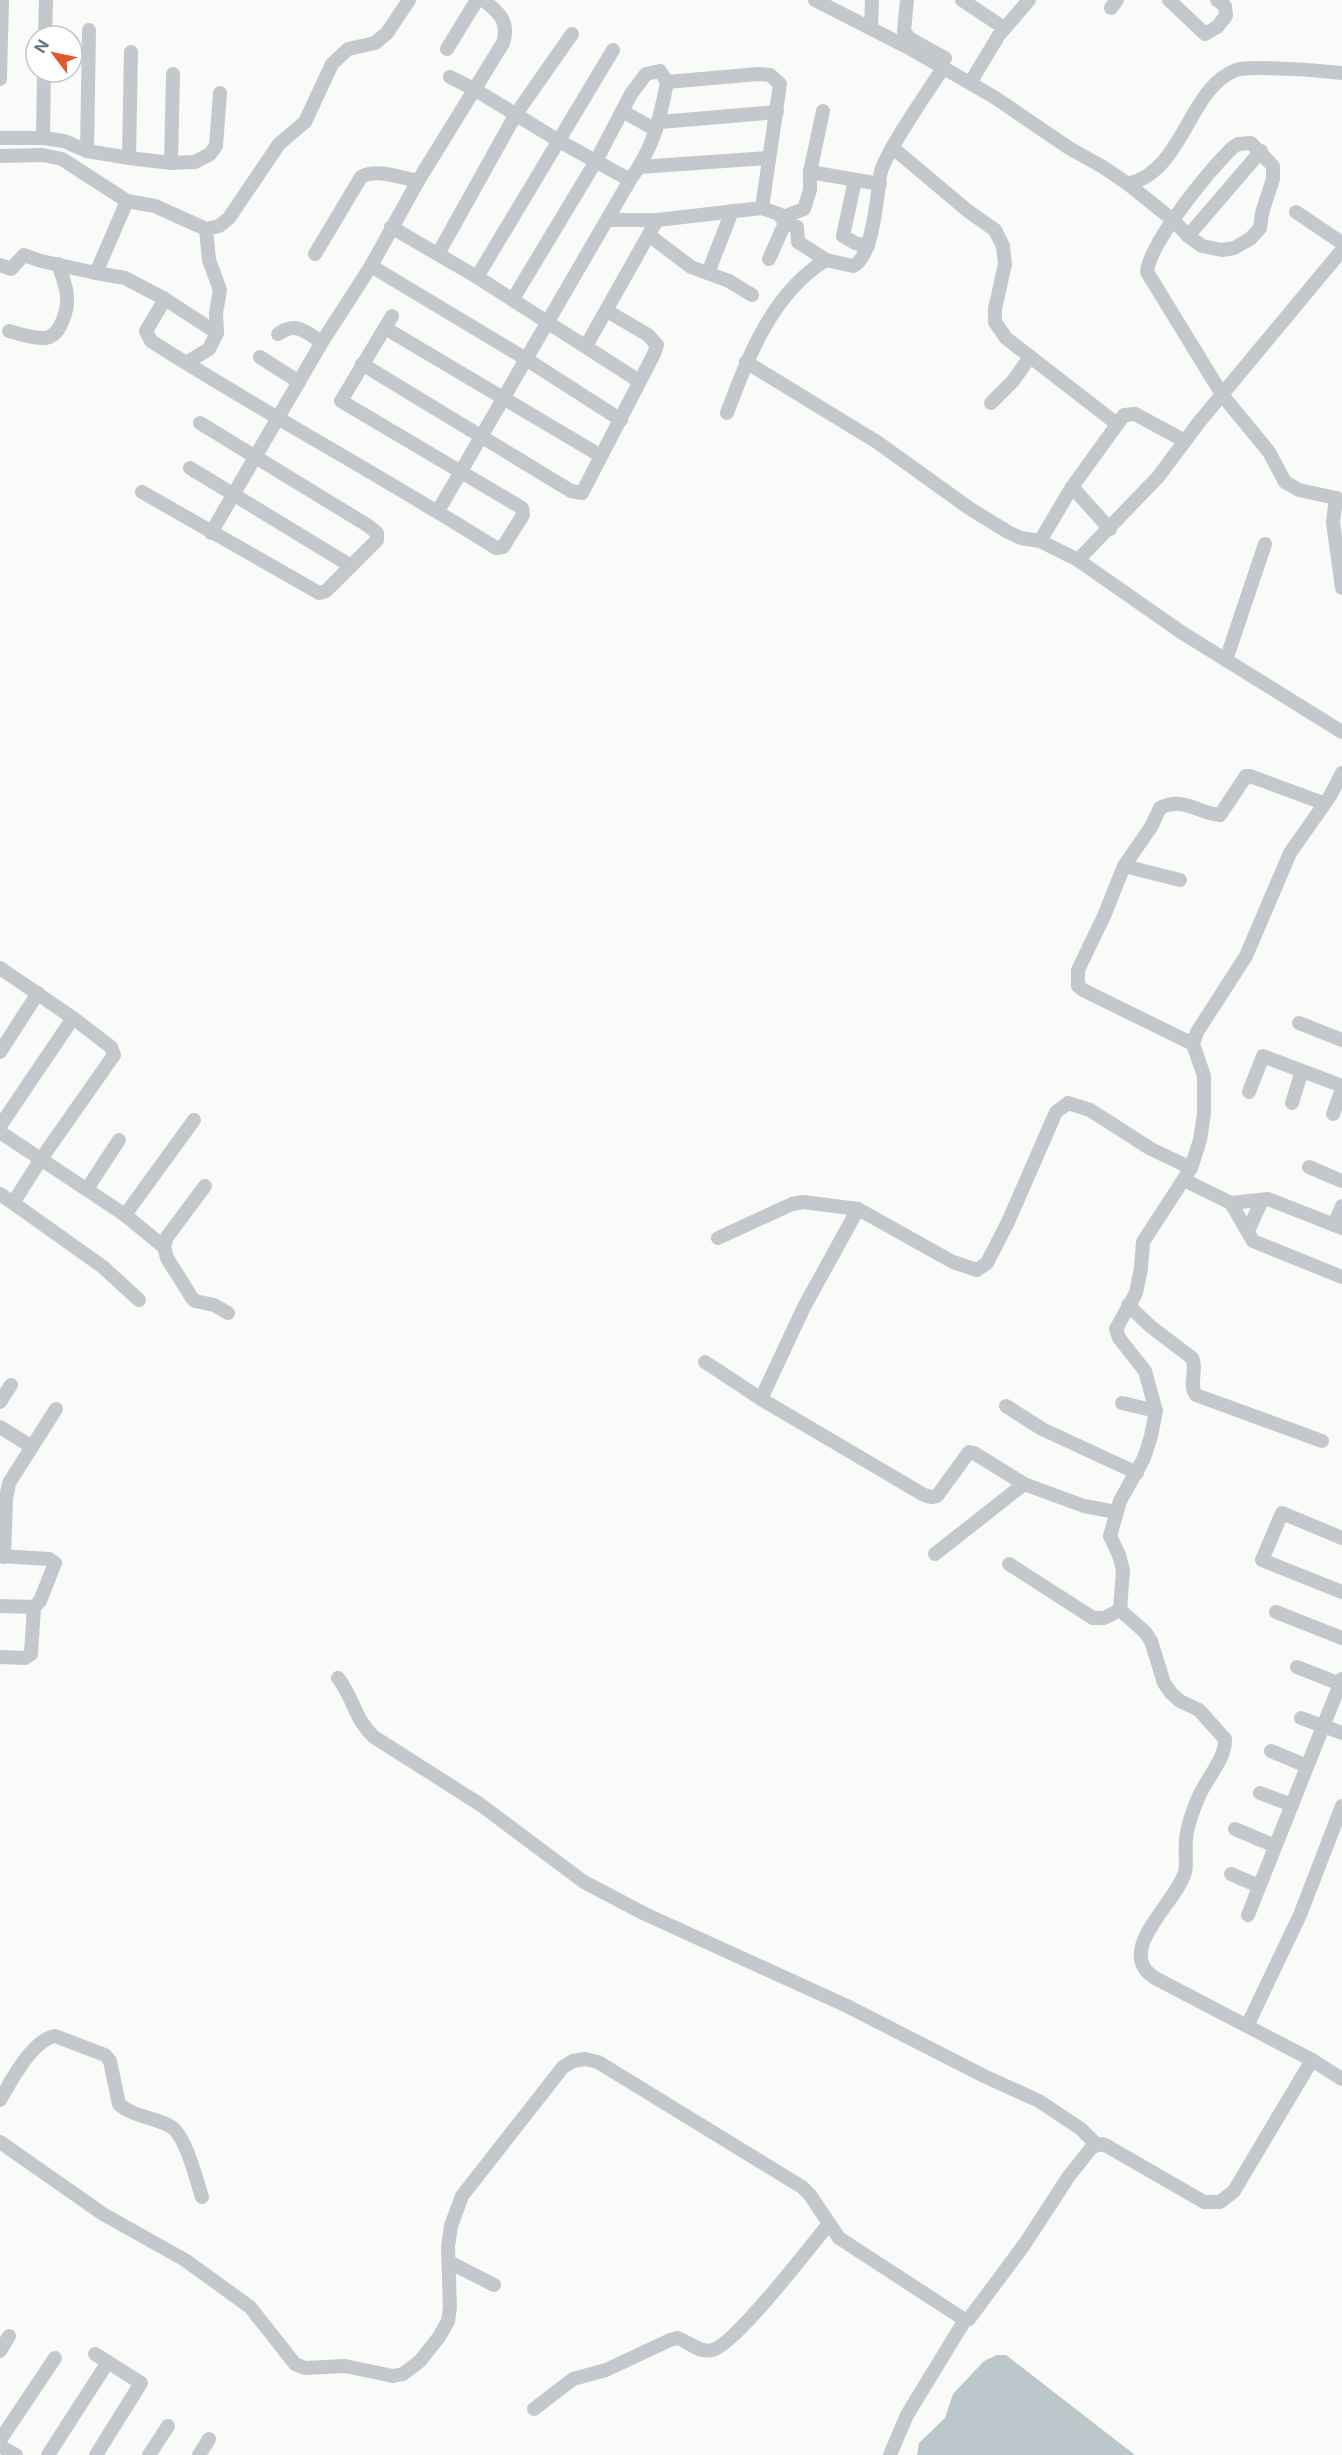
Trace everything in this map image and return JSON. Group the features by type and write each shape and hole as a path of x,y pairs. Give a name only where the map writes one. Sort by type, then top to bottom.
{"street":[{"path":"0,79 2,0"},
{"path":"45,24 46,0"},
{"path":"0,156 43,155 62,159 127,201 155,206 206,229 219,226 229,218 279,144 305,123 332,64 348,49 375,43 387,33 409,0"},
{"path":"447,49 477,0"},
{"path":"211,533 254,456 279,418 322,342 371,266 391,227 502,43 506,34 503,18 483,0"},
{"path":"815,0 944,63"},
{"path":"871,28 872,0"},
{"path":"907,0 904,31 909,38 970,83 1128,184 1173,220 1188,236 1202,246 1222,250 1243,244 1256,234 1263,221 1262,213 1273,179 1272,166 1261,151 1251,143 1238,144 1232,148 1173,220 1150,257 1147,272 1222,396 1269,452 1279,473 1291,487 1339,500 1333,522 1342,588"},
{"path":"962,0 1004,28"},
{"path":"970,83 1004,28 1029,0"},
{"path":"1169,0 1205,34 1217,27 1226,16 1225,6 1217,0"},
{"path":"87,151 89,30"},
{"path":"438,254 516,114 572,34"},
{"path":"477,277 613,50"},
{"path":"129,158 131,52"},
{"path":"607,220 657,220 762,208 797,227 798,242 826,260 854,266 862,260 868,246 884,164 944,63"},
{"path":"1128,184 1154,171 1166,159 1215,83 1229,74 1247,68 1342,73"},
{"path":"438,511 639,167 658,126 667,82 660,71 646,74 622,111 596,161 513,299"},
{"path":"171,163 173,74"},
{"path":"667,82 766,74 780,84 762,208"},
{"path":"450,77 630,180"},
{"path":"43,138 44,84"},
{"path":"0,138 43,138 64,141 87,151 129,158 171,163 195,162 210,154 216,146 220,93"},
{"path":"622,111 658,126 777,112"},
{"path":"769,259 784,220 804,209 810,190 810,172 823,111"},
{"path":"893,148 968,211 995,230 1003,246 1005,264 995,309 995,322 1006,338 1117,424"},
{"path":"1188,236 1261,151"},
{"path":"639,167 768,158"},
{"path":"810,172 880,184"},
{"path":"315,254 361,177 367,173 376,173 418,182"},
{"path":"855,180 843,236 855,243 868,246"},
{"path":"96,273 127,201"},
{"path":"708,273 732,212"},
{"path":"1296,212 1342,243"},
{"path":"586,346 657,220"},
{"path":"391,227 513,299 639,381"},
{"path":"186,363 208,349 217,333 216,313 220,290 209,260 206,229"},
{"path":"650,236 691,267 729,281 752,295"},
{"path":"1078,560 1158,477 1342,250"},
{"path":"0,265 11,269 24,255 125,278 165,299 217,333"},
{"path":"727,413 746,362 770,319 796,285 814,267 826,260"},
{"path":"9,331 44,338 53,336 61,326 69,307 65,284 58,264"},
{"path":"371,266 526,358 621,420"},
{"path":"165,299 146,331 151,341 500,548 503,547 523,515 522,508 460,471 338,405 388,322 502,399 601,456"},
{"path":"362,364 574,493 582,493 657,345 648,335 607,311"},
{"path":"278,334 290,327 322,342"},
{"path":"260,357 299,382"},
{"path":"991,403 1013,381 1030,357"},
{"path":"746,362 877,442 969,508 1015,535 1040,541 1078,560 1181,632 1342,732"},
{"path":"1040,541 1072,487 1124,415 1131,413 1185,441"},
{"path":"142,492 319,593 326,591 377,540 377,532 200,423"},
{"path":"190,468 351,566"},
{"path":"1072,487 1110,529"},
{"path":"1226,660 1265,544"},
{"path":"1120,1610 1123,1570 1110,1536 1116,1512 1128,1485 1137,1473 1151,1436 1156,1411 1145,1371 1117,1334 1116,1329 1136,1293 1143,1242 1191,1168 1200,1140 1204,1114 1204,1076 1193,1044 1197,1032 1246,956 1290,853 1330,796 1342,773"},
{"path":"1193,1044 1078,987 1078,970 1104,916 1124,866 1151,827 1160,808 1175,803 1184,803 1220,815 1246,776 1323,803"},
{"path":"1124,866 1180,880"},
{"path":"0,968 74,1018 111,1047 114,1055 40,1159 13,1203"},
{"path":"0,1052 38,993"},
{"path":"0,1126 74,1018"},
{"path":"1299,1023 1342,1040"},
{"path":"1249,1092 1263,1056 1342,1088 1333,1114"},
{"path":"1292,1103 1302,1071"},
{"path":"718,1238 792,1204 803,1202 858,1209 952,1262 977,1270 983,1267 1008,1222 1056,1112 1068,1103 1090,1110 1151,1149 1191,1168"},
{"path":"125,1215 194,1120"},
{"path":"0,1132 125,1215 164,1247"},
{"path":"87,1189 119,1140"},
{"path":"1309,1167 1342,1181"},
{"path":"1184,1180 1231,1203 1268,1199 1338,1226 1342,1206"},
{"path":"205,1186 167,1237 164,1247 167,1258 192,1298 195,1301 214,1305 228,1313"},
{"path":"0,1194 103,1267 139,1300"},
{"path":"1248,1231 1262,1200"},
{"path":"1231,1203 1253,1241 1342,1277"},
{"path":"761,1399 804,1307 858,1209"},
{"path":"1128,1305 1150,1326 1192,1358 1195,1365 1193,1391 1196,1395 1322,1441"},
{"path":"705,1362 761,1399 924,1495 937,1496 969,1452 1024,1484 1084,1506 1116,1512"},
{"path":"0,1402 11,1385"},
{"path":"1122,1403 1156,1411"},
{"path":"1006,1406 1042,1429 1137,1473"},
{"path":"0,1657 25,1658 31,1654 34,1607 40,1600 54,1570 54,1560 2,1556 7,1491 12,1477 56,1409"},
{"path":"0,1427 32,1447"},
{"path":"935,1554 1024,1484"},
{"path":"1342,1538 1282,1513 1262,1560 1342,1592"},
{"path":"1009,1564 1093,1618 1104,1618 1120,1610"},
{"path":"0,1606 34,1607"},
{"path":"1120,1610 1145,1632 1151,1641 1164,1683 1171,1693 1180,1701 1199,1710 1225,1739 1223,1755 1207,1780 1189,1821 1185,1871 1142,1942 1140,1960 1146,1973 1312,2060 1342,2079"},
{"path":"1276,1612 1342,1638"},
{"path":"1248,1915 1341,1681 1298,1667"},
{"path":"338,1678 349,1691 362,1725 374,1737 481,1805 584,1882 645,1914 847,2006 984,2076 1039,2101 1081,2129 1096,2144 1107,2146 1204,2202 1220,2202 1234,2191 1312,2060"},
{"path":"1301,1718 1342,1733"},
{"path":"1271,1751 1307,1766"},
{"path":"1260,1793 1292,1805"},
{"path":"1247,2026 1300,1915 1342,1806"},
{"path":"1236,1829 1275,1846"},
{"path":"1231,1874 1259,1886"},
{"path":"0,2100 10,2081 34,2049 47,2038 55,2036 105,2055 110,2061 119,2104 128,2111 165,2124 175,2130 182,2140 202,2197"},
{"path":"0,2142 103,2214 185,2260 250,2307 291,2360 299,2366 345,2366 393,2376 403,2374 413,2368 429,2352 448,2321 451,2226 462,2196 553,2077 573,2061 585,2059 598,2062 802,2187 839,2238 964,2320"},
{"path":"890,2455 907,2415 964,2320 969,2319 991,2291 1069,2176 1096,2144"},
{"path":"534,2409 573,2379 606,2370 670,2340 678,2338 695,2348 711,2351 718,2348 748,2321 828,2225"},
{"path":"449,2262 494,2286"},
{"path":"0,2351 9,2336"},
{"path":"95,2354 141,2383 96,2455"},
{"path":"0,2440 55,2358"},
{"path":"48,2455 108,2362"},
{"path":"149,2455 168,2426"},
{"path":"199,2455 209,2439"},
{"path":"0,2446 16,2455"}],"shaded area":[{"path":"997,2355 1006,2355 1135,2455 917,2455 919,2443 945,2418 953,2394 984,2361"}]}
